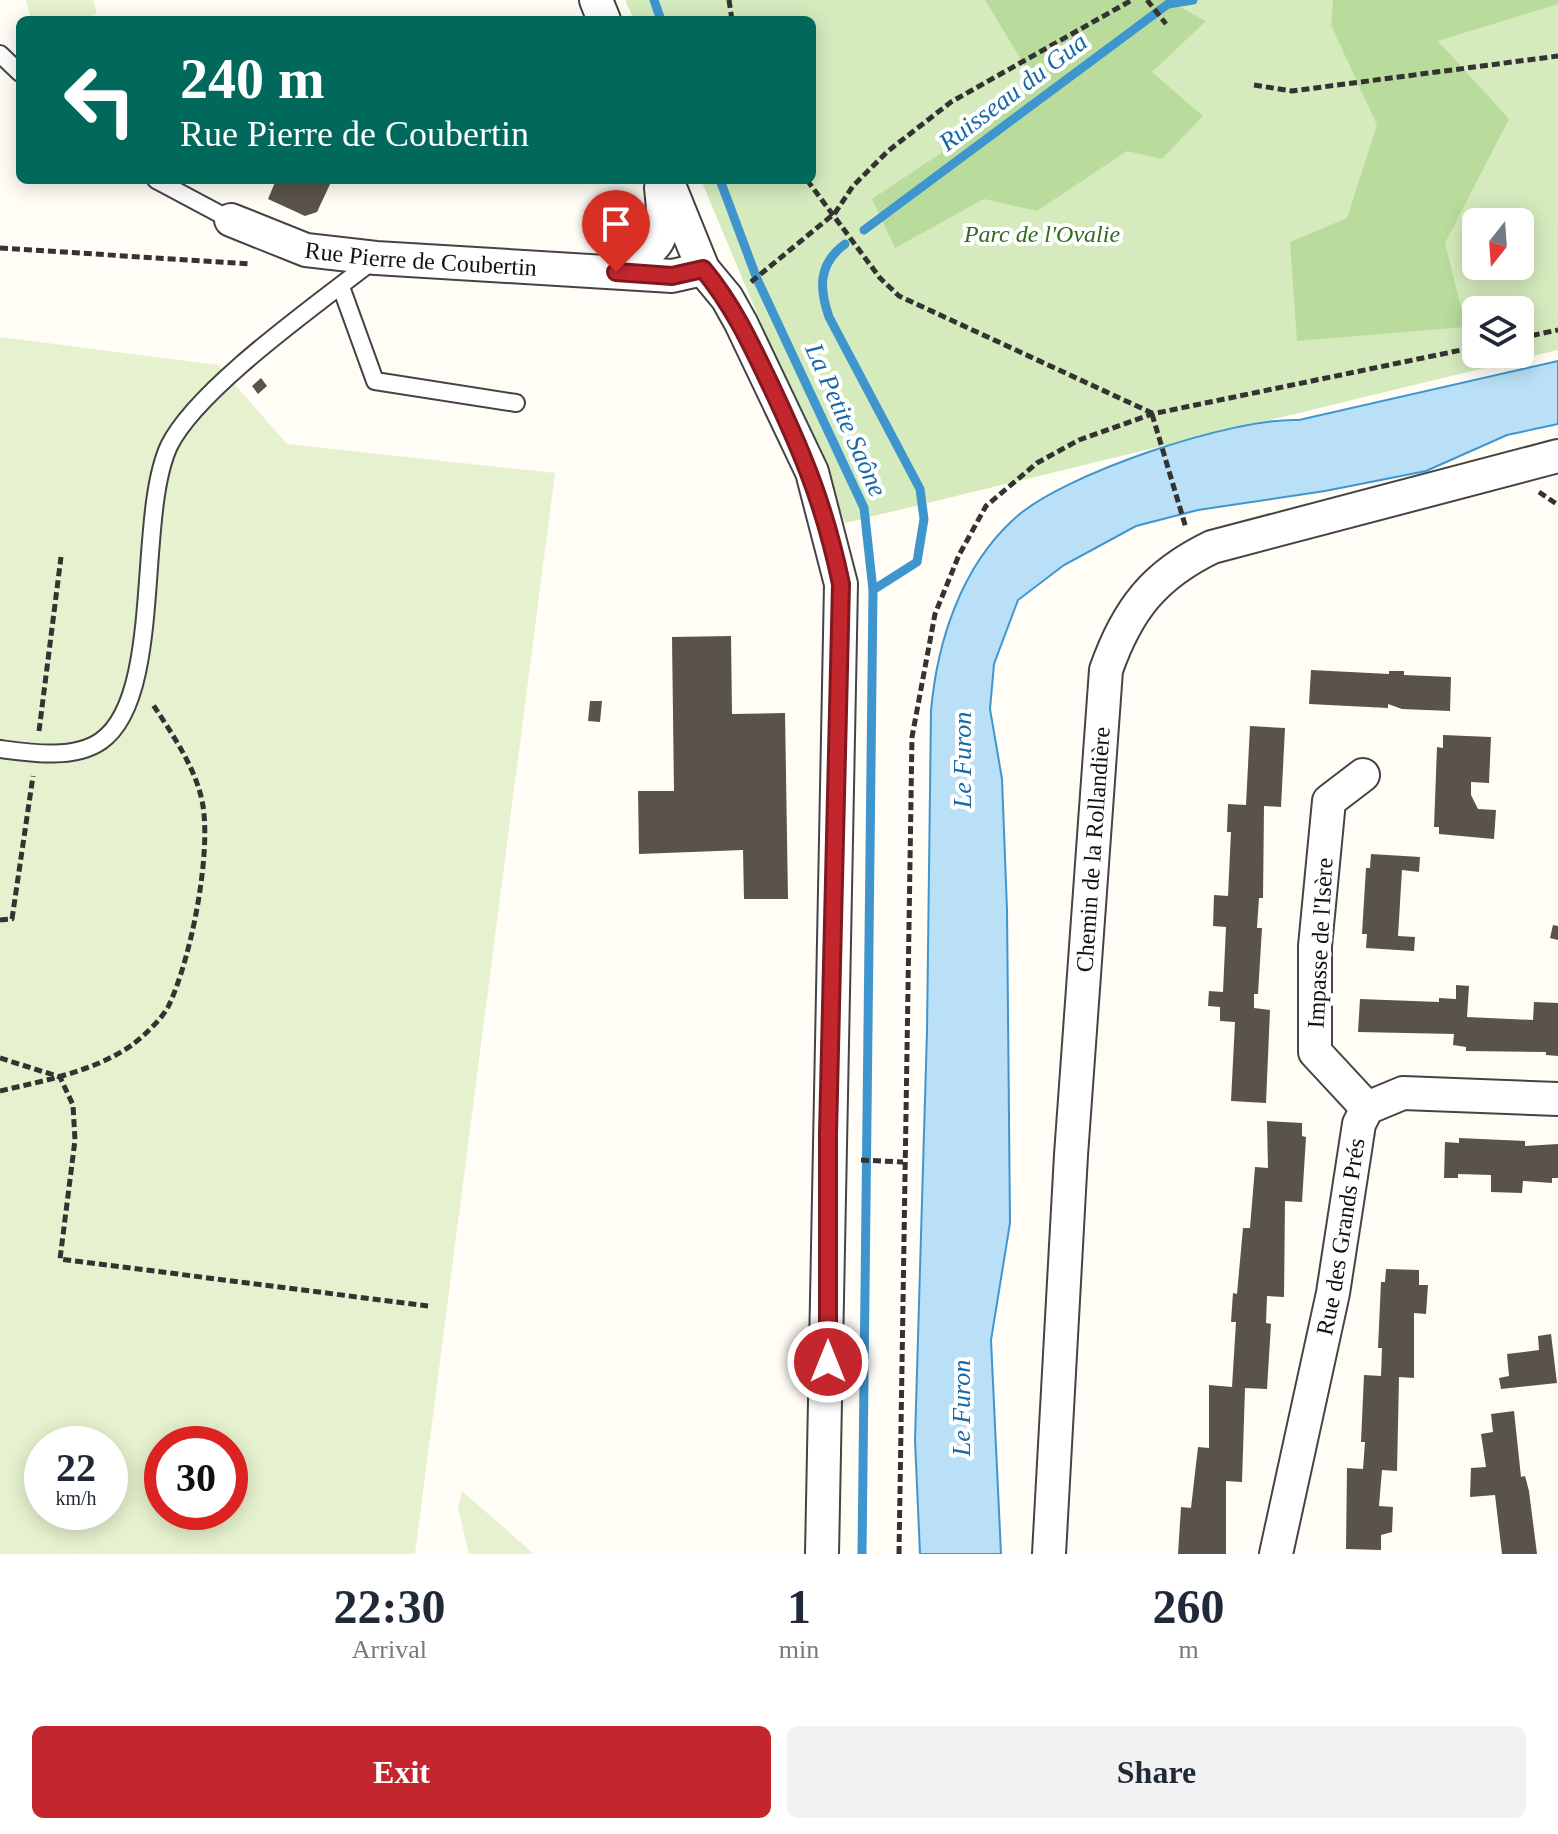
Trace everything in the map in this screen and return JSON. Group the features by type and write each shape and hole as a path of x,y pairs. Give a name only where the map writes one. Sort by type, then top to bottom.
{"street":[{"path":"616,272 651,252 665,225 660,184"},
{"path":"669,184 703,269 727,298 741,323 812,472 831,535 841,584 822,1554"},
{"name":"Rue Pierre de Coubertin","path":"231,220 266,237 306,250 376,258 672,276 703,269"},
{"name":"Chemin de la Rollandière","path":"1049,1554 1071,1155 1106,670 1118,635 1140,601 1163,576 1212,547 1558,456"},
{"name":"Impasse de l'Isère","path":"1363,775 1329,801 1315,946 1315,1052 1367,1108"},
{"name":"Rue des Grands Prés","path":"1276,1554 1333,1293 1359,1124 1367,1108 1403,1093 1558,1099"}],"lane":[{"path":"0,54 16,69"},
{"path":"164,184 231,220"},
{"path":"0,749 68,752 100,742 124,715 136,679 156,501 170,445 213,393 376,258"},
{"path":"341,287 375,381 516,403"}],"path":[{"path":"740,292 835,213 853,186 888,151 951,102 1132,0"},
{"path":"1149,2 1166,24"},
{"path":"1254,85 1292,91 1558,56"},
{"path":"810,184 835,213 880,278 899,296 1152,414 1189,537"},
{"path":"0,248 253,264"},
{"path":"1534,335 1558,330"},
{"path":"899,1554 912,737 935,614 959,555 986,506 1037,463 1079,440 1152,414 1462,350"},
{"path":"0,1091 97,1065 134,1043 168,1008 190,940 202,874 203,806 184,753 136,679"},
{"path":"0,1058 60,1077 73,1105 75,1140 60,1259 428,1306"},
{"path":"859,1160 903,1162"}],"green space":[{"path":"26,0 93,0 97,14 90,16 30,16"},
{"name":"Parc de l'Ovalie","path":"625,0 1558,0 1558,350 1534,356 1534,296 1462,296 1462,368 1484,368 845,523 703,184 816,184 816,16 632,16"},
{"path":"985,0 1167,0 1206,21 1152,72 1203,116 1162,159 1127,151 1037,211 984,199 895,248 872,199 998,115 1035,83"},
{"path":"1333,0 1558,0 1558,4 1438,41 1509,119 1445,243 1462,311 1462,327 1297,341 1290,242 1347,218 1377,125 1331,25"},
{"path":"0,337 218,365 287,444 555,473 415,1554 0,1554"},
{"path":"462,1491 534,1554 469,1554 458,1508"}],"water":[{"name":"Le Furon","path":"1558,361 1558,424 1507,435 1426,471 1325,491 1198,510 1136,526 1064,565 1018,600 994,664 990,709 1002,779 1007,910 1010,1223 991,1340 1001,1554 920,1554 915,1440 927,1031 931,711 946,633 966,583 995,538 1014,519 1037,502 1108,467 1193,438 1234,428 1299,420"}],"building":[{"path":"274,184 330,184 317,212 305,216 268,199"},
{"path":"261,378 267,386 258,394 252,386"},
{"path":"731,636 732,714 785,713 788,899 744,899 743,850 639,854 638,791 674,791 672,637"},
{"path":"1311,670 1389,674 1389,671 1404,671 1404,675 1451,677 1450,711 1402,709 1388,704 1388,708 1309,704"},
{"path":"590,701 602,701 600,722 588,721"},
{"path":"1250,726 1285,728 1281,807 1264,806 1263,898 1259,898 1257,928 1262,928 1258,994 1254,994 1254,1008 1270,1010 1266,1103 1231,1101 1235,1022 1220,1021 1220,1007 1208,1006 1209,991 1223,992 1226,927 1213,926 1214,895 1228,896 1231,832 1227,832 1228,804 1246,805"},
{"path":"1443,735 1491,737 1489,783 1471,782 1471,795 1478,809 1496,810 1494,839 1439,834 1439,827 1434,827 1437,747 1443,748"},
{"path":"1371,854 1420,857 1419,872 1402,870 1398,936 1415,937 1414,951 1366,948 1367,934 1362,934 1366,868 1370,868"},
{"path":"1553,925 1558,926 1558,940 1550,938"},
{"path":"1456,985 1469,986 1467,1017 1533,1020 1534,1002 1558,1003 1558,1056 1546,1055 1546,1052 1466,1051 1466,1047 1453,1045 1454,1034 1358,1032 1360,999 1439,1002 1439,998 1456,999"},
{"path":"1267,1121 1302,1123 1302,1136 1306,1137 1302,1202 1285,1201 1284,1297 1267,1296 1266,1323 1271,1324 1267,1389 1245,1388 1242,1482 1226,1481 1226,1554 1178,1554 1181,1507 1191,1508 1198,1447 1209,1448 1209,1385 1232,1387 1236,1322 1231,1322 1233,1293 1237,1294 1243,1228 1250,1228 1255,1167 1268,1168"},
{"path":"1459,1138 1525,1141 1525,1146 1558,1144 1558,1178 1552,1178 1552,1183 1523,1181 1522,1193 1491,1192 1491,1175 1458,1174 1458,1178 1444,1178 1445,1142 1459,1143"},
{"path":"1386,1269 1419,1270 1419,1285 1428,1285 1426,1314 1414,1313 1414,1378 1399,1377 1397,1471 1382,1470 1379,1506 1393,1507 1392,1532 1381,1535 1381,1550 1346,1549 1347,1468 1363,1469 1364,1375 1381,1376 1382,1348 1378,1348 1381,1282 1385,1282"},
{"path":"1551,1334 1557,1383 1501,1389 1499,1378 1509,1376 1507,1354 1539,1350 1538,1336"},
{"path":"1514,1411 1521,1477 1525,1476 1529,1491 1537,1554 1502,1554 1495,1495 1470,1497 1471,1468 1486,1467 1481,1434 1493,1432 1491,1414"}],"waterway":[{"name":"La Petite Saône","path":"654,0 660,16"},
{"name":"Ruisseau du Gua","path":"864,230 1168,4 1193,0"},
{"name":"La Petite Saône","path":"721,184 757,279 864,508 873,590 862,1554"},
{"name":"Ruisseau du Gua","path":"845,244 830,260 823,277 823,296 829,317 920,489 924,519 917,562 873,590"}],"route":[{"path":"616,272 672,276 703,269 727,298 812,472 831,535 841,584 828,1134 828,1362"}]}
